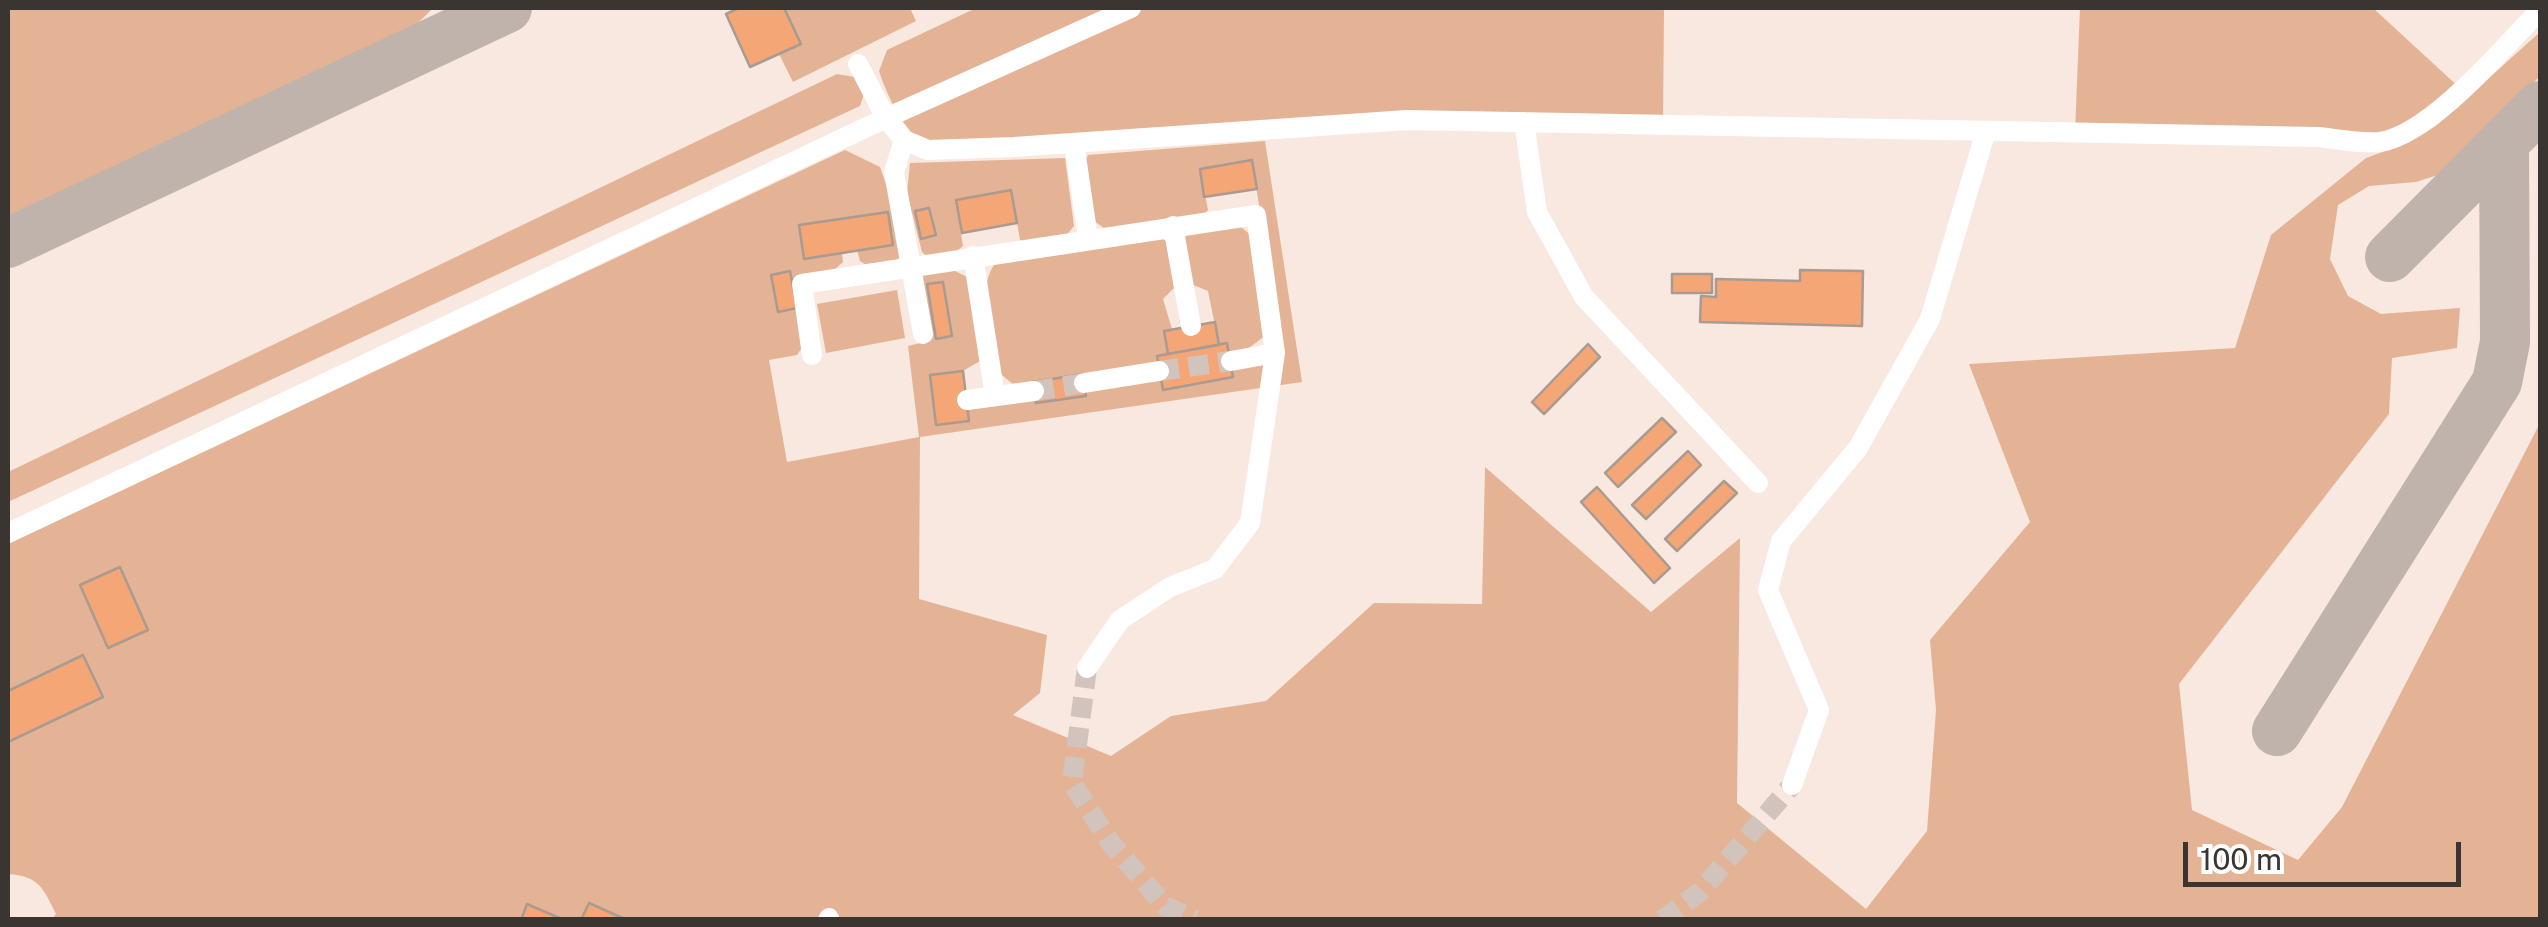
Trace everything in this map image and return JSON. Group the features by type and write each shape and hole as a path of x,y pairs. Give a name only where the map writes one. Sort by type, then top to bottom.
{"street":[{"path":"8,534 886,118 1130,8"},
{"path":"858,64 886,118 904,140 928,150 1407,120 2318,137 2381,142 2429,117 2462,90 2540,10"},
{"path":"1524,122 1537,212 1584,296 1758,483"},
{"path":"1792,785 1819,710 1768,590 1781,540 1858,448 1930,319 1986,131"},
{"path":"904,140 894,172 922,334"},
{"path":"1074,143 1088,238"},
{"path":"812,354 802,284 1256,215 1275,353 1250,523 1215,568 1170,587 1120,620 1088,668"},
{"path":"1173,226 1191,326"},
{"path":"973,256 994,396"},
{"path":"1231,360 1275,353"},
{"path":"1084,383 1159,371"},
{"path":"966,400 1034,390"}],"shaded area":[{"path":"8,8 433,8 417,24 8,216"},
{"path":"756,8 910,8 916,21 793,82"},
{"path":"976,8 1664,8 1663,125 1407,120 928,150 898,114 879,71 887,50"},
{"path":"2080,8 2373,8 2462,90 2381,142 2075,132"},
{"path":"2540,32 2540,76 2444,173 2416,182 2369,186 2338,205 2330,259 2348,296 2381,314 2460,308 2457,348 2392,358 2389,414 2179,684 2192,810 2298,860 2342,807 2540,423 2540,919 52,919 56,914 39,885 27,877 8,874 8,544 845,150 880,167 893,204 901,256 893,264 869,267 860,261 857,250 893,245 888,212 799,225 842,253 843,262 834,270 792,283 803,346 797,355 769,360 787,462 919,437 908,346 928,341 917,275 947,267 967,277 980,361 963,371 930,375 967,406 1035,399 1037,403 1085,396 1085,391 1161,380 1163,390 1233,377 1232,369 1283,361 1252,160 1200,169 1208,210 1201,217 1108,231 1090,218 1084,164 1088,155 1265,141 1302,382 920,437 919,599 1047,635 1040,693 1013,715 1111,756 1171,716 1266,701 1374,603 1482,604 1485,467 1651,612 1740,538 1737,803 1866,909 1927,831 1936,710 1930,640 2030,522 1969,364 2235,348 2271,235 2366,158 2407,143 2437,125"},
{"path":"837,74 855,77 864,94 860,106 8,502 8,472"},
{"path":"1065,158 1074,226 1065,237 1026,243 1020,240 1011,190 956,201 963,246 953,254 929,258 922,252 907,193 910,163"},
{"path":"1236,223 1252,236 1266,335 1249,348 1229,353 1227,343 1219,345 1208,291 1191,284 1184,238 1191,231"},
{"path":"1162,238 1168,243 1174,288 1163,299 1172,329 1164,331 1168,354 1157,356 1158,363 1015,386 995,369 985,297 998,260"},
{"path":"897,290 905,338 826,353 817,304"}],"building":[{"path":"739,8 784,8 801,44 750,67 726,14"},
{"path":"1252,160 1257,189 1204,197 1200,169"},
{"path":"1011,190 1017,223 962,233 956,200"},
{"path":"929,208 936,235 921,239 915,211"},
{"path":"888,212 893,245 804,259 799,225"},
{"path":"1800,270 1863,271 1862,326 1700,322 1701,296 1716,297 1716,279 1800,281"},
{"path":"790,271 797,308 778,312 771,275"},
{"path":"1672,274 1712,274 1712,293 1672,293"},
{"path":"943,282 952,336 936,339 927,284"},
{"path":"1215,322 1219,345 1168,354 1164,331"},
{"path":"1227,343 1233,377 1163,390 1157,356"},
{"path":"1588,344 1600,357 1544,414 1532,402"},
{"path":"963,371 969,421 936,425 930,375"},
{"path":"1083,374 1086,396 1036,403 1033,382"},
{"path":"1662,418 1676,432 1618,487 1605,473"},
{"path":"1688,451 1701,465 1646,519 1632,505"},
{"path":"1724,481 1737,493 1677,551 1665,539"},
{"path":"1597,487 1670,568 1654,583 1581,502"},
{"path":"120,567 148,630 108,648 80,585"},
{"path":"83,655 103,697 8,742 8,691"},
{"path":"589,903 627,920 581,920"},
{"path":"527,904 564,920 521,920"}],"taxiway":[{"path":"8,243 507,8"},
{"path":"2390,257 2540,106"},
{"path":"2277,731 2497,382 2505,342 2504,142"}],"tunnel":[{"path":"1159,371 1231,361"},
{"path":"1034,391 1084,383"},
{"path":"1087,668 1072,783 1110,842 1165,906 1195,920"},
{"path":"1662,920 1700,892 1792,785"}]}
